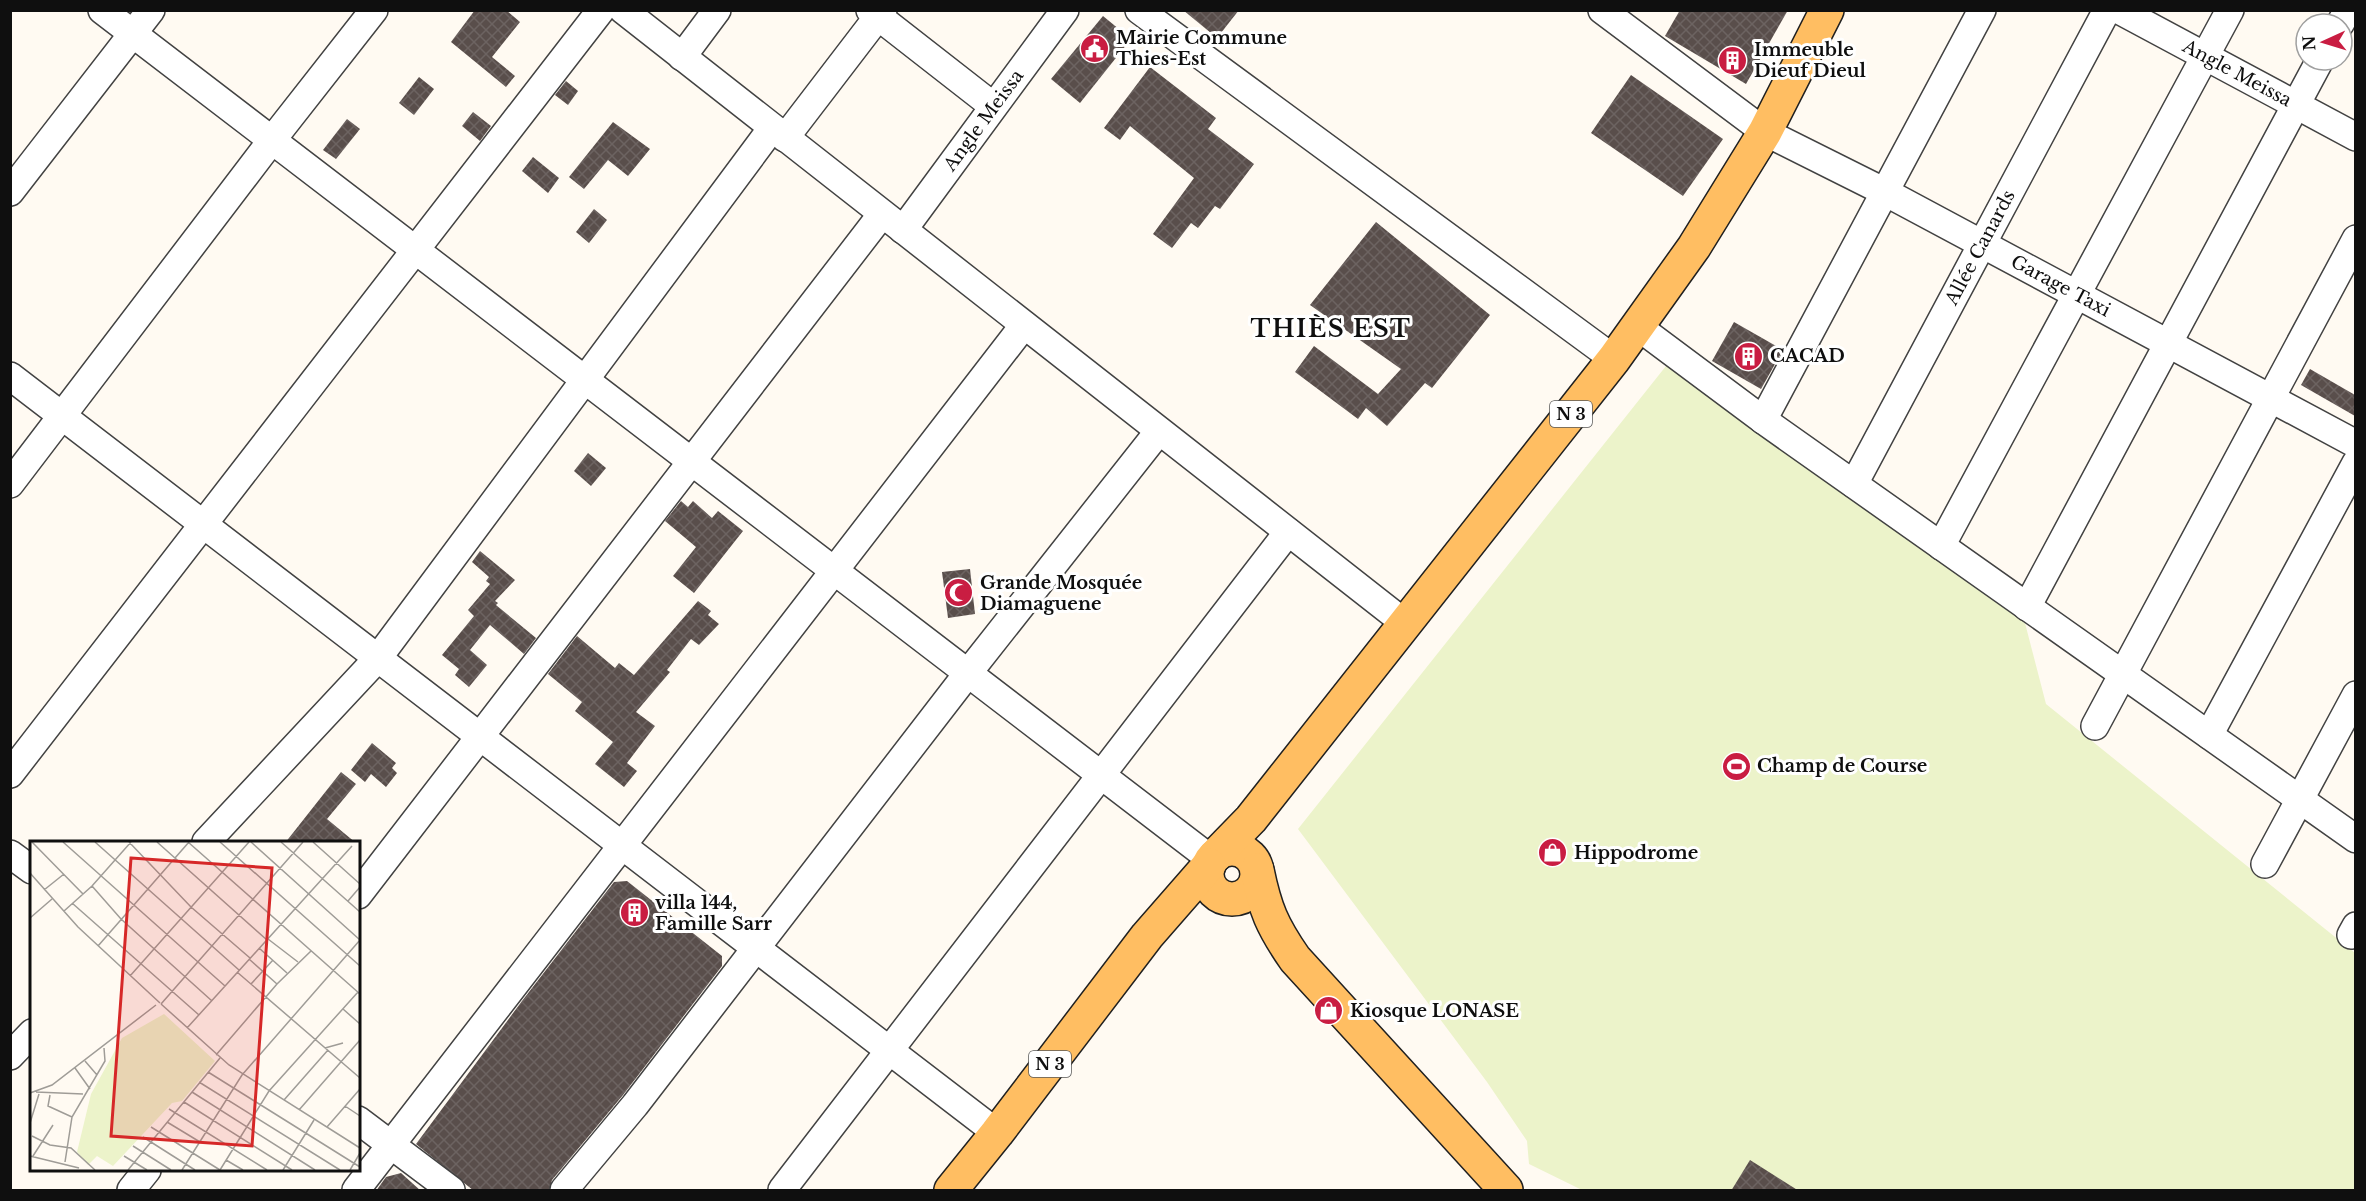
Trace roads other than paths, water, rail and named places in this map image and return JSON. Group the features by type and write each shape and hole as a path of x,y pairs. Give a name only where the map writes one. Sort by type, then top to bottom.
{"main road":[{"name":"N 3","path":"951,1191 1147,936 1217,874 1251,819 1273,790 1614,359 1694,247 1765,132 1827,10"},
{"name":"N 3","path":"1256,867 1260,830 1273,790"},
{"path":"1217,874 1223,850 1241,850 1250,856 1256,867 1264,906 1270,920 1295,959 1506,1191"},
{"path":"1217,874 1238,898 1253,888 1256,867"},
{"path":"1217,874 1264,936 1295,959"}],"street":[{"path":"102,10 1101,775 1217,874"},
{"path":"10,192 151,10"},
{"path":"10,484 374,10"},
{"path":"10,774 601,10"},
{"path":"623,10 1406,624"},
{"path":"682,57 717,10"},
{"name":"Angle Meissa","path":"360,892 691,462 892,222 993,106 1065,10"},
{"path":"1139,10 1614,359"},
{"name":"Garage Taxi","path":"1602,10 1765,132 1885,192 2355,444"},
{"path":"1763,420 1982,10"},
{"name":"Allée Canards","path":"1854,484 2107,10"},
{"name":"Angle Meissa","path":"2119,10 2355,137"},
{"path":"1941,546 2230,10"},
{"path":"208,841 378,658 585,380 779,133 877,13 993,106"},
{"path":"2027,607 2314,72"},
{"path":"2095,726 2355,238"},
{"path":"356,1191 1024,325"},
{"path":"1637,326 1763,420 2355,839"},
{"path":"10,376 997,1133"},
{"path":"564,1191 635,1105 968,673 1159,431"},
{"path":"2209,735 2355,463"},
{"path":"782,1191 1288,532"},
{"path":"2265,864 2355,695"},
{"path":"10,854 30,869"},
{"path":"10,1056 30,1035"},
{"path":"360,1122 451,1191"},
{"path":"131,1191 146,1171"}],"place":[{"name":"Mairie Commune Thies-Est","path":"1095,48"},
{"name":"Immeuble Dieuf Dieul","path":"1733,60"},
{"name":"CACAD","path":"1749,356"},
{"name":"Grande Mosquée Diamaguene","path":"959,593"},
{"name":"Champ de Course","path":"1736,766"},
{"name":"Hippodrome","path":"1553,853"},
{"name":"villa 144, Famille Sarr","path":"634,913"},
{"name":"Kiosque LONASE","path":"1329,1011"}],"district":[{"name":"THIÈS EST","path":"1331,329"}]}
